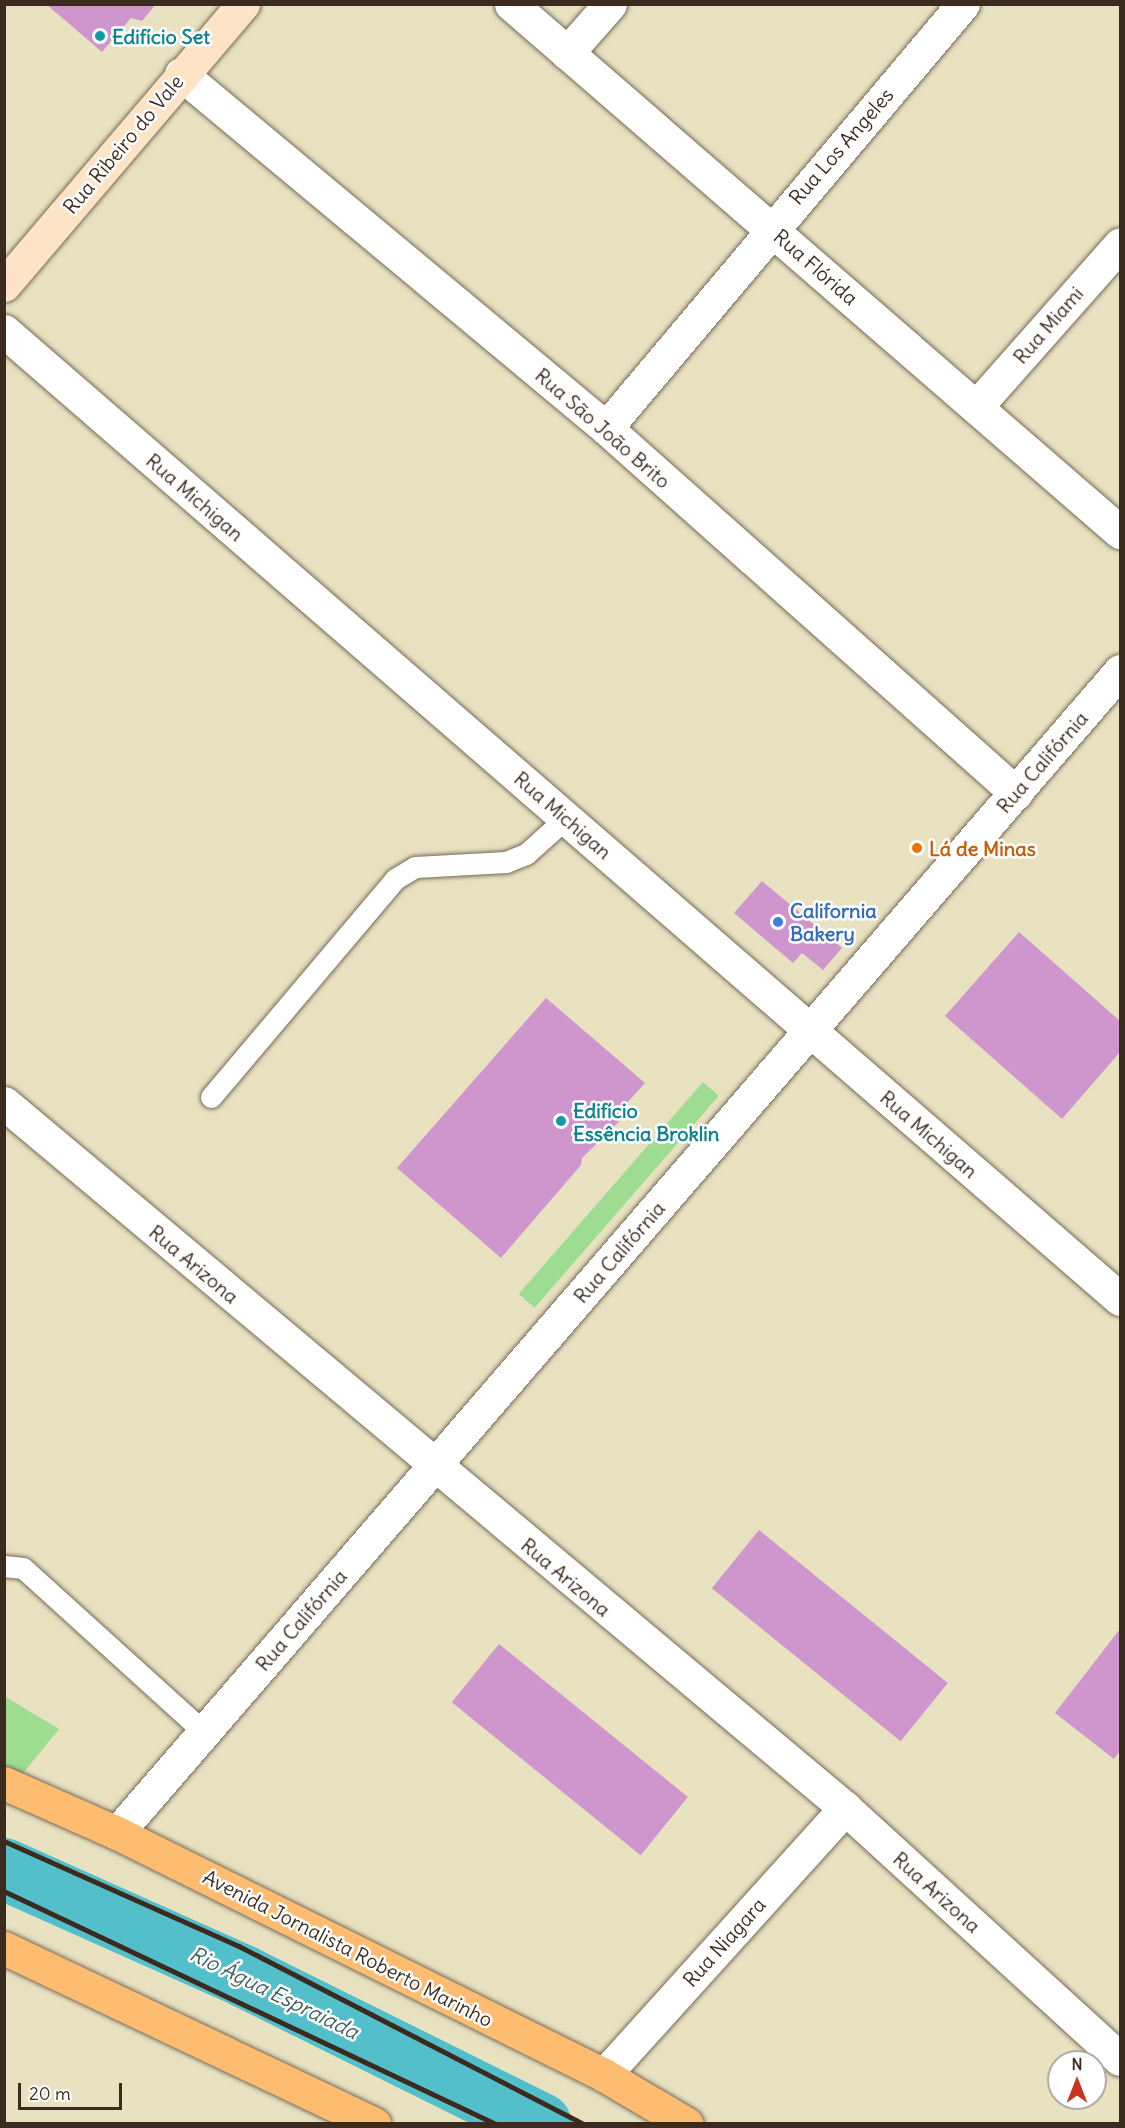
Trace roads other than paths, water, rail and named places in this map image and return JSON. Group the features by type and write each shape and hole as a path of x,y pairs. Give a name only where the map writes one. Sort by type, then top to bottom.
{"main road":[{"name":"Avenida Jornalista Roberto Marinho","path":"4,1783 117,1833 604,2075 687,2124"},
{"path":"4,1948 374,2124"}],"street":[{"name":"Rua Ribeiro do Vale","path":"4,285 181,74 243,4"},
{"name":"Rua Flórida","path":"511,4 1120,531"},
{"path":"567,53 610,4"},
{"name":"Rua Los Angeles","path":"606,428 771,228 963,4"},
{"name":"Rua São João Brito","path":"181,74 606,428 1016,793"},
{"name":"Rua Miami","path":"976,407 1120,244"},
{"name":"Rua Michigan","path":"4,331 1120,1299"},
{"name":"Rua Califórnia","path":"117,1833 1120,671"},
{"name":"Rua Arizona","path":"8,1114 845,1808 1120,2059"},
{"name":"Rua Niagara","path":"604,2075 845,1808"}],"lane":[{"path":"211,1098 395,879 415,867 506,862 526,854 566,818"},
{"path":"4,1566 22,1568 204,1732"}],"waterway":[{"name":"Rio Água Espraiada","path":"4,1869 245,1977 541,2124"}],"railway":[{"path":"4,1841 239,1946 584,2124"},
{"path":"4,1891 496,2124"}],"place":[{"name":"Edifício Set","path":"100,36"},
{"name":"Lá de Minas","path":"917,848"},
{"name":"California Bakery","path":"778,922"},
{"name":"Edifício Essência Broklin","path":"561,1121"}]}
